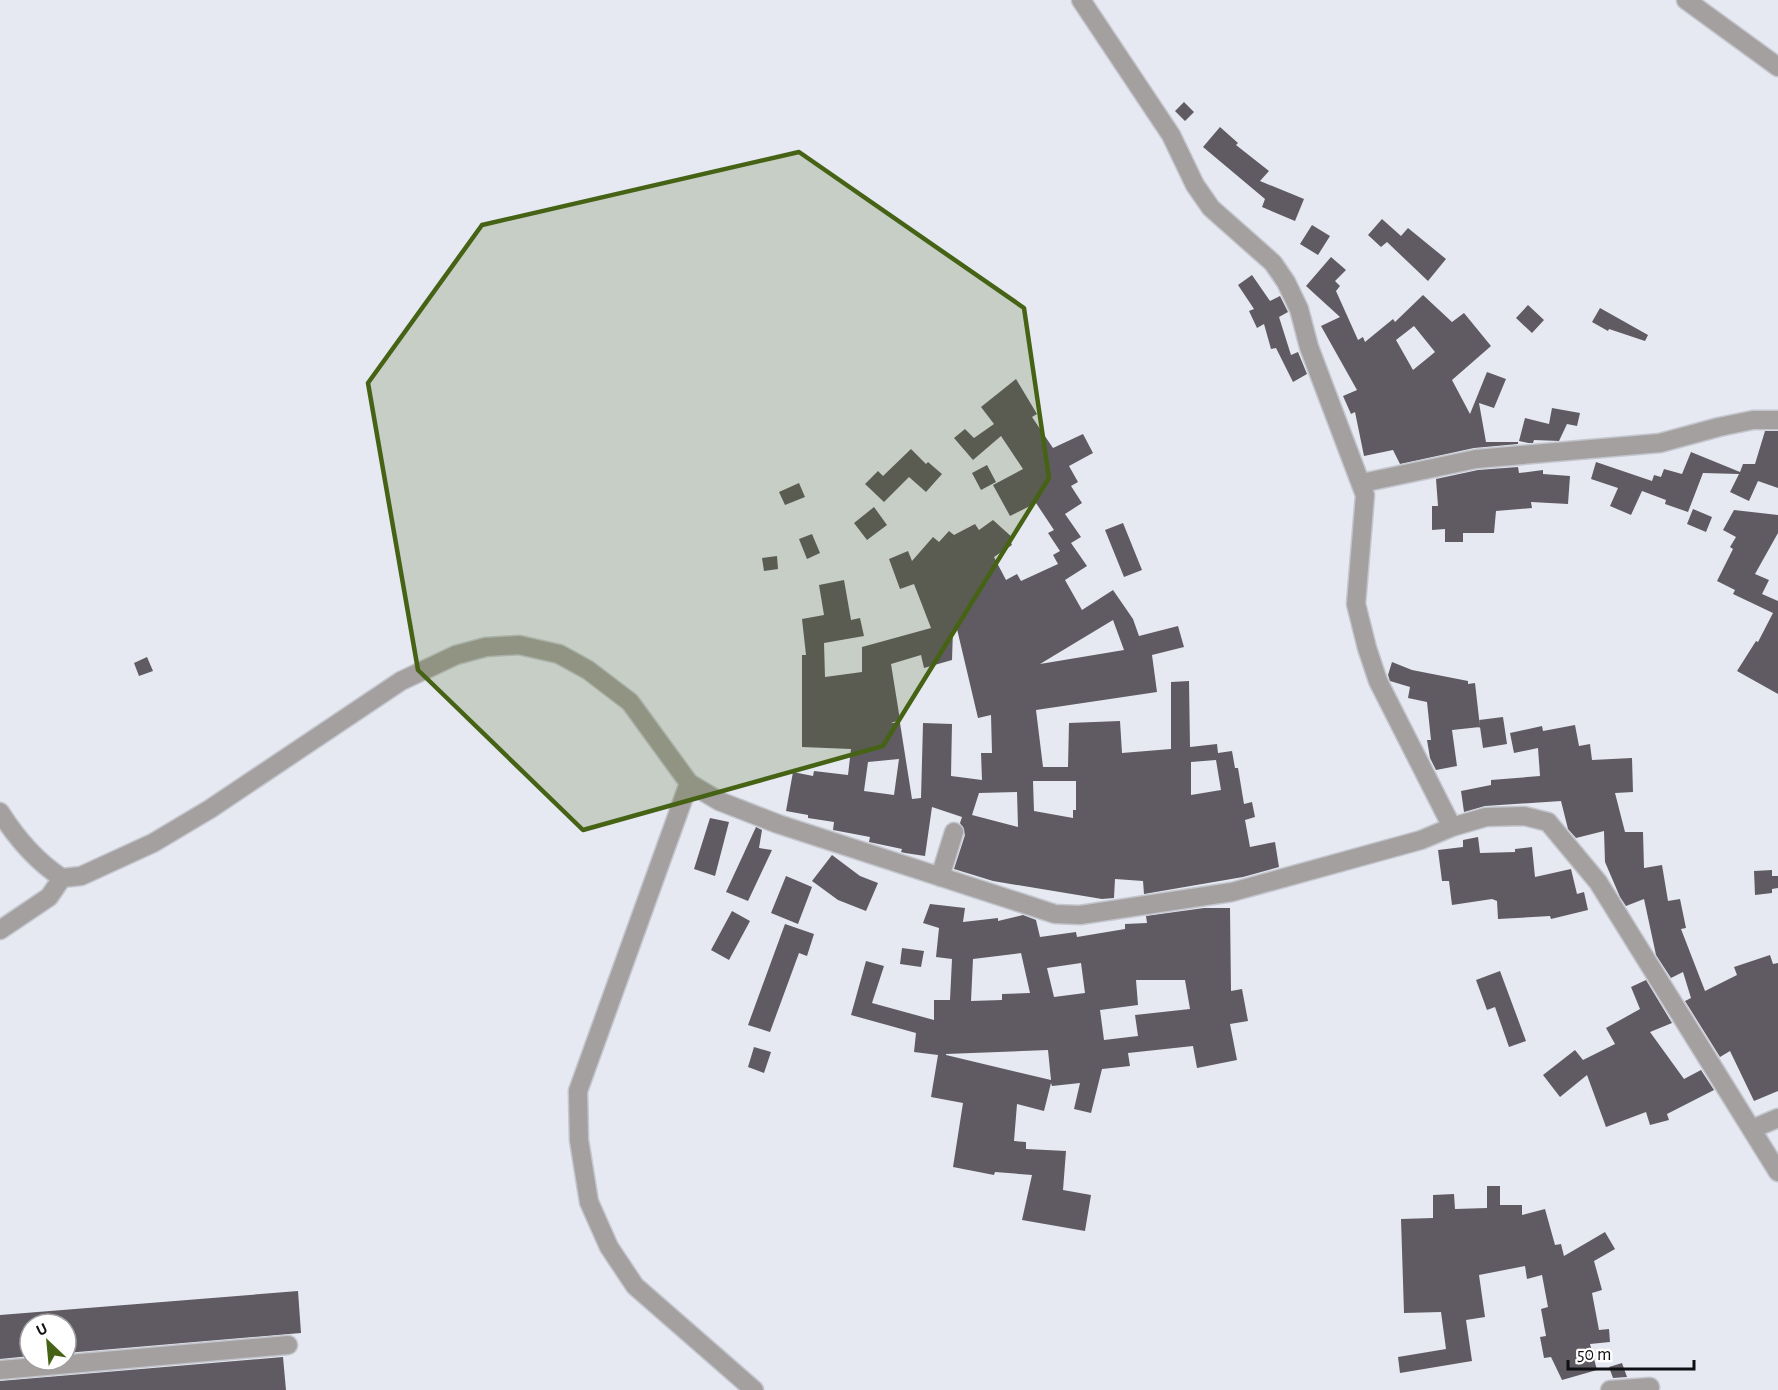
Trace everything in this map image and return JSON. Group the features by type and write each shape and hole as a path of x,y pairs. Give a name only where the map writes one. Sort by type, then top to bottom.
{"street":[{"path":"1081,0 1171,135 1195,185 1211,208 1258,248 1286,282 1365,495 1356,604 1366,648 1378,681 1452,827"},
{"path":"1686,0 1778,67"},
{"path":"1362,483 1476,459 1611,445 1637,445 1754,420 1778,420"},
{"path":"0,812 28,851 62,878 81,876 153,843 210,809 401,681 456,656 486,648 519,645 559,654 588,670 630,702 689,783 719,801 778,824 1055,914 1080,915 1232,892 1421,840 1452,827 1486,817 1524,816 1548,822 1598,882 1778,1172"},
{"path":"689,783 578,1091 579,1140 589,1202 609,1247 635,1286 754,1390"},
{"path":"939,877 954,832"},
{"path":"0,930 49,897 62,878"},
{"path":"1752,1129 1778,1118"},
{"path":"0,1370 288,1345"},
{"path":"1611,1390 1650,1386"}],"highlighted area":[{"path":"799,152 1024,308 1049,478 883,746 583,830 418,670 368,383 482,225"}],"building":[{"path":"1184,102 1194,112 1185,121 1175,111"},
{"path":"1220,127 1238,143 1236,145 1269,171 1260,181 1304,199 1295,221 1262,207 1265,199 1203,147"},
{"path":"1382,219 1401,236 1408,228 1446,259 1428,281 1387,242 1381,247 1368,235"},
{"path":"1312,225 1330,236 1318,255 1300,244"},
{"path":"1331,257 1346,270 1335,281 1340,286 1336,291 1358,340 1363,337 1365,342 1393,319 1395,322 1423,295 1452,322 1464,313 1491,346 1452,380 1470,414 1487,372 1506,379 1494,408 1479,403 1486,442 1518,442 1518,444 1474,448 1400,464 1393,450 1364,456 1355,412 1351,414 1343,396 1357,390 1321,326 1340,317 1306,286","holes":["1414,326 1435,352 1413,370 1396,340"]},
{"path":"1252,275 1270,301 1280,296 1288,312 1279,317 1291,355 1298,352 1307,374 1293,382 1276,348 1271,349 1264,324 1257,328 1249,311 1254,309 1238,285"},
{"path":"1528,305 1544,320 1532,333 1516,318"},
{"path":"1600,308 1648,335 1645,341 1609,329 1608,331 1592,322"},
{"path":"1016,379 1037,414 1032,417 1053,448 1083,434 1093,453 1069,466 1078,482 1071,486 1082,503 1065,514 1081,537 1071,543 1087,566 1065,580 1082,610 1113,590 1133,619 1139,636 1178,626 1184,647 1152,655 1157,692 1036,710 1043,767 1068,767 1069,723 1120,721 1122,753 1171,749 1171,682 1189,681 1190,747 1217,744 1218,753 1232,751 1235,768 1238,768 1244,804 1252,802 1255,817 1245,820 1250,847 1275,842 1279,867 1243,877 1144,894 1143,881 1115,879 1114,898 1102,899 993,881 954,869 965,835 960,823 962,817 932,807 925,856 901,852 902,849 869,842 870,837 833,830 834,822 808,818 808,815 786,811 793,772 813,776 814,771 848,775 851,749 802,747 802,655 806,655 802,619 824,615 819,585 844,580 851,620 860,618 864,636 824,643 825,677 862,672 862,647 931,628 914,584 900,589 889,559 908,551 912,561 933,537 939,542 949,531 954,535 975,524 979,530 993,520 1013,538 1010,541 1012,545 994,557 1006,580 1017,574 1021,581 1058,564 1053,555 1060,551 1048,533 1054,530 1036,503 1010,516 993,485 1023,469 1001,436 973,460 954,438 965,429 974,438 994,424 981,407","holes":["1113,620 1124,650 1040,664","957,629 978,718 991,715 992,753 981,753 982,780 951,776 952,724 923,723 921,798 912,799 900,723 891,723 900,720 891,664 921,655 924,668 952,660 953,630","899,759 894,795 864,791 868,762","1216,760 1221,790 1191,795 1191,762","1033,781 1076,781 1076,810 1073,810 1073,818 1034,811","1017,792 1018,827 972,815 979,793"]},
{"path":"1552,408 1580,413 1577,426 1567,424 1559,441 1534,440 1533,443 1528,443 1519,441 1525,418 1549,424"},
{"path":"1765,431 1778,431 1778,488 1758,481 1749,501 1730,492 1739,474 1703,473 1688,512 1665,504 1666,500 1642,491 1631,515 1610,506 1618,488 1591,479 1596,462 1652,481 1654,475 1661,477 1664,469 1682,474 1691,452 1740,472 1743,464 1755,464"},
{"path":"911,449 926,464 928,462 942,474 926,492 909,477 884,502 865,484 878,471 883,476"},
{"path":"987,465 996,482 981,490 972,473"},
{"path":"1518,467 1519,473 1543,470 1543,474 1570,476 1568,504 1531,502 1532,508 1496,511 1494,533 1463,533 1463,542 1445,542 1445,529 1432,530 1432,506 1438,506 1436,479 1478,470"},
{"path":"799,483 805,497 785,505 779,492"},
{"path":"874,507 887,525 867,540 854,523"},
{"path":"1693,509 1712,517 1706,532 1687,524"},
{"path":"1734,510 1778,515 1778,533 1755,574 1769,580 1762,594 1778,601 1778,694 1737,671 1756,641 1758,642 1773,613 1733,594 1735,590 1717,581 1733,549 1730,547 1736,537 1723,530"},
{"path":"1123,523 1142,570 1124,577 1105,530"},
{"path":"812,534 820,553 807,559 799,539"},
{"path":"777,556 778,569 764,571 762,558"},
{"path":"147,657 153,671 139,676 134,663"},
{"path":"1392,662 1412,670 1468,681 1468,684 1475,683 1480,727 1452,730 1457,766 1436,770 1430,758 1427,740 1431,740 1427,702 1408,698 1410,687 1390,681 1388,675"},
{"path":"1503,717 1507,744 1483,748 1479,720"},
{"path":"1575,725 1579,746 1590,744 1592,760 1632,758 1633,792 1615,793 1625,832 1643,832 1644,868 1662,865 1668,901 1680,899 1686,928 1681,929 1705,991 1737,975 1734,967 1770,955 1773,964 1778,963 1778,1091 1754,1101 1730,1051 1720,1057 1685,1001 1691,998 1683,972 1671,978 1656,955 1644,899 1626,906 1620,897 1605,862 1604,831 1576,838 1568,829 1561,801 1485,806 1464,812 1461,791 1491,785 1491,780 1540,776 1538,748 1514,753 1510,733 1542,726 1543,731"},
{"path":"710,818 729,822 715,876 694,869"},
{"path":"756,827 762,830 759,848 772,850 748,901 726,892"},
{"path":"1478,837 1480,853 1515,852 1515,849 1532,847 1535,877 1571,869 1577,894 1584,892 1588,910 1551,919 1550,916 1498,919 1497,901 1492,899 1452,905 1449,881 1442,881 1438,850 1463,847 1463,840"},
{"path":"832,855 860,876 878,883 866,911 838,900 812,881"},
{"path":"1772,870 1772,876 1778,876 1778,888 1772,889 1772,893 1755,895 1754,871"},
{"path":"786,876 812,887 798,924 771,913"},
{"path":"930,904 965,908 963,922 998,918 998,921 1023,915 1036,920 1040,937 1076,932 1077,937 1125,929 1125,924 1147,923 1146,916 1204,908 1230,908 1231,991 1242,989 1248,1021 1230,1024 1237,1060 1197,1068 1193,1046 1128,1053 1130,1066 1102,1069 1091,1113 1074,1109 1080,1083 1052,1086 1051,1083 1044,1111 1017,1104 1014,1141 1026,1142 1026,1149 1066,1151 1063,1190 1091,1195 1085,1231 1022,1220 1032,1175 995,1172 994,1175 953,1167 963,1103 931,1097 938,1055 914,1052 916,1033 851,1015 866,961 884,966 872,1003 934,1020 934,1000 950,1000 952,959 936,957 939,928 923,923","holes":["1021,953 1030,993 1002,994 1002,1000 971,1001 973,959","1081,963 1085,993 1054,997 1047,968","1136,980 1185,980 1190,1009 1135,1015 1138,1036 1104,1040 1100,1010 1138,1005","1048,1050 1051,1080 946,1055"]},
{"path":"732,911 750,921 729,960 711,950"},
{"path":"785,924 814,934 807,956 799,953 770,1032 748,1025"},
{"path":"902,948 924,951 921,967 900,964"},
{"path":"1500,971 1526,1041 1509,1047 1495,1007 1487,1010 1476,980"},
{"path":"1646,980 1672,1023 1650,1032 1684,1079 1701,1070 1714,1090 1667,1114 1669,1120 1650,1125 1646,1112 1606,1127 1587,1075 1560,1097 1543,1075 1575,1050 1583,1060 1615,1044 1606,1028 1640,1009 1631,987"},
{"path":"754,1047 771,1052 764,1073 748,1067"},
{"path":"1487,1186 1500,1186 1500,1205 1522,1205 1522,1215 1545,1209 1555,1245 1561,1244 1564,1256 1605,1232 1615,1249 1594,1261 1602,1290 1592,1293 1599,1330 1609,1329 1610,1342 1590,1344 1597,1370 1562,1380 1551,1357 1544,1358 1540,1337 1546,1336 1541,1309 1548,1307 1542,1275 1527,1279 1525,1266 1479,1275 1485,1317 1466,1320 1472,1361 1400,1373 1398,1357 1446,1349 1441,1312 1404,1313 1401,1219 1433,1218 1433,1195 1454,1194 1455,1209 1487,1208"},
{"path":"298,1291 301,1333 78,1352 78,1312 37,1312"},
{"path":"18,1314 18,1357 0,1359 0,1315"},
{"path":"283,1357 286,1390 0,1390 0,1381"},
{"path":"1622,1363 1627,1377 1613,1378 1609,1367"}]}
